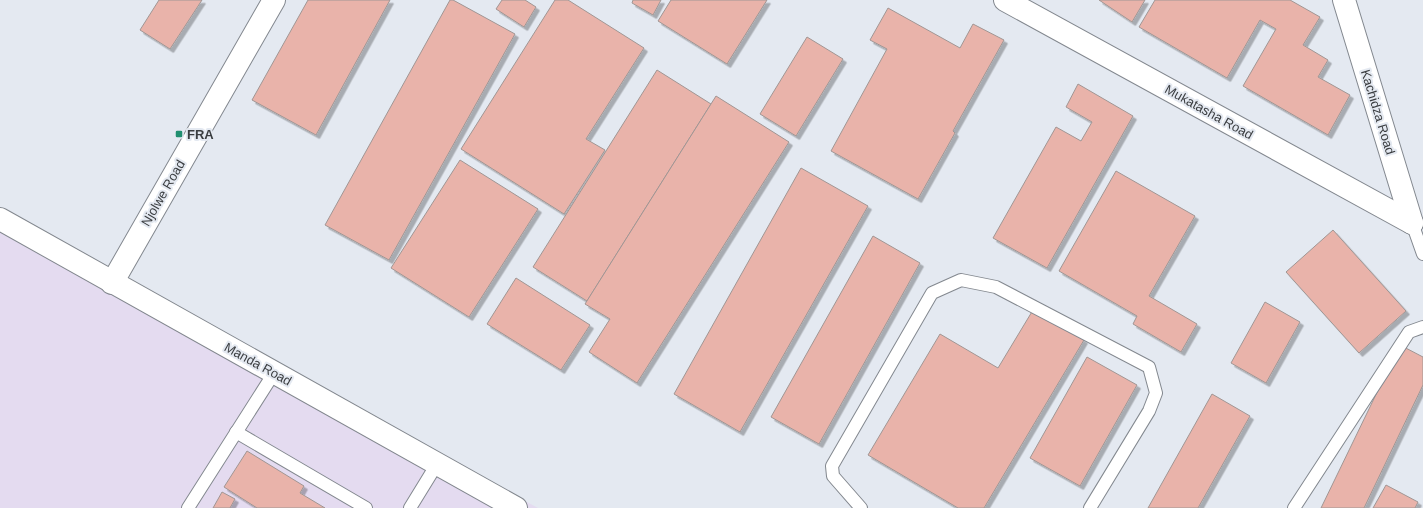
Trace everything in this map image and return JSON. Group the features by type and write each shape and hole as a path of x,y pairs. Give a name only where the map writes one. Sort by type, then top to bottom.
{"street":[{"name":"Njolwe Road","path":"112,283 274,0"},
{"name":"Mukatasha Road","path":"1005,0 1412,223"},
{"name":"Kachidza Road","path":"1344,0 1412,223"},
{"name":"Manda Road","path":"0,219 516,508"}],"lane":[{"path":"1412,223 1423,254"},
{"path":"861,508 833,476 832,466 932,293 961,280 996,287 1148,367 1156,393 1149,411 1090,508"},
{"path":"1294,508 1409,332 1423,327"},
{"path":"188,508 274,373"},
{"path":"236,432 366,508"},
{"path":"410,508 437,464"}],"shaded area":[{"path":"0,212 114,277 538,508 0,508"}],"building":[{"path":"159,0 202,0 170,49 140,30"},
{"path":"308,0 390,0 316,135 252,100"},
{"path":"450,0 453,0 515,34 389,260 325,225"},
{"path":"502,0 525,0 536,7 524,27 496,9"},
{"path":"555,0 568,0 644,48 586,139 605,150 564,214 461,149"},
{"path":"633,0 661,0 653,15 632,3"},
{"path":"671,0 767,0 727,64 658,21"},
{"path":"1099,0 1145,0 1132,22"},
{"path":"1155,0 1290,0 1320,17 1303,45 1328,60 1318,77 1350,95 1328,135 1243,86 1276,29 1260,20 1227,78 1139,27"},
{"path":"888,8 960,48 973,24 1004,40 953,131 955,133 918,199 831,151 887,49 870,40"},
{"path":"807,37 843,59 796,136 760,114"},
{"path":"657,70 711,104 587,301 533,267"},
{"path":"1078,84 1133,116 1047,268 993,238 1056,127 1081,141 1092,122 1066,107"},
{"path":"716,96 789,142 637,383 589,352 610,319 585,304"},
{"path":"460,160 538,209 469,317 391,268"},
{"path":"801,168 868,206 740,432 674,394"},
{"path":"1116,171 1195,216 1149,296 1197,324 1181,352 1133,324 1137,316 1059,271"},
{"path":"1333,230 1406,311 1359,353 1286,272"},
{"path":"873,236 920,263 819,444 771,417"},
{"path":"516,278 590,325 561,370 487,324"},
{"path":"1265,302 1300,322 1266,383 1231,363"},
{"path":"1033,310 1084,340 984,508 958,508 868,455 940,334 998,368"},
{"path":"1400,345 1423,357 1423,385 1364,508 1321,508"},
{"path":"1087,357 1137,385 1080,486 1030,458"},
{"path":"1212,394 1250,416 1198,508 1148,508"},
{"path":"247,451 304,486 300,493 325,508 257,508 224,487"},
{"path":"1386,485 1418,502 1415,508 1373,508"},
{"path":"222,492 235,499 230,508 213,508"}],"place":[{"name":"FRA","path":"179,134"}]}
